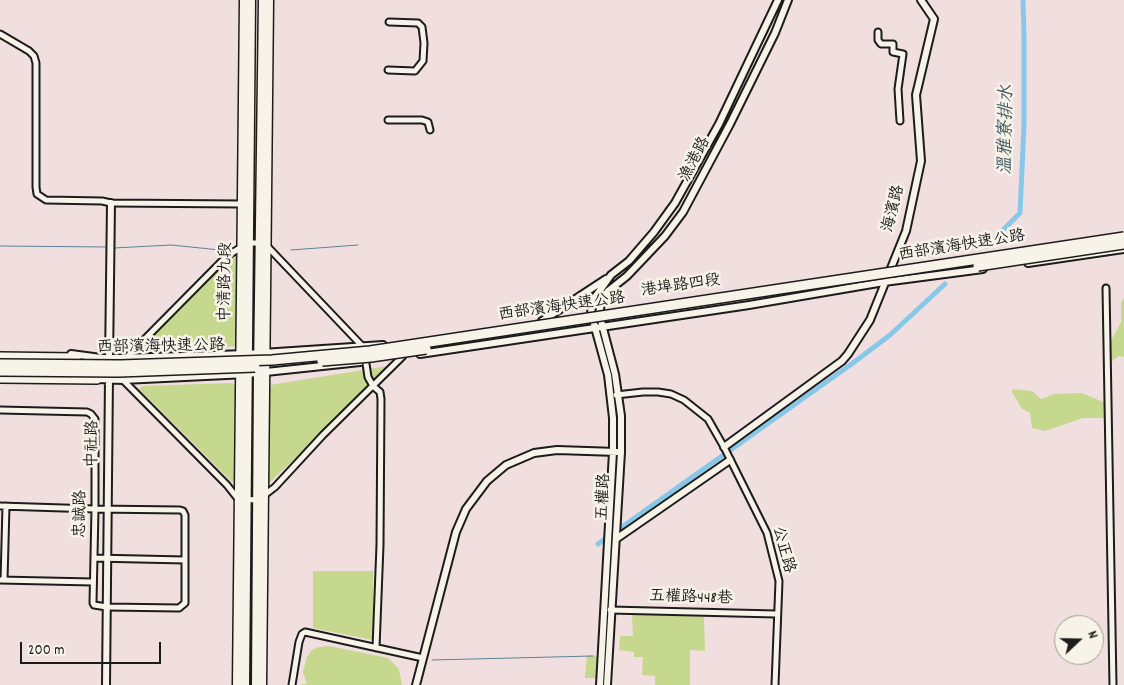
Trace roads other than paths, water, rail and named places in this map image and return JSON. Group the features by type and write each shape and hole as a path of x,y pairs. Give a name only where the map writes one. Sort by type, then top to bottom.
{"highway":[{"name":"西部濱海快速公路","path":"0,359 120,365 262,361 370,351 1124,235"},
{"name":"西部濱海快速公路","path":"0,377 270,366 371,357 1124,244"},
{"path":"0,359 76,358"},
{"path":"0,377 97,379"}],"main road":[{"name":"中清路九段","path":"236,685 244,374 241,248 244,0"},
{"name":"中清路九段","path":"244,354 248,243 251,0"},
{"name":"中清路九段","path":"263,0 263,244"},
{"name":"中清路九段","path":"262,685 261,354 269,0"},
{"name":"中清路九段","path":"256,685 261,498"},
{"name":"中清路九段","path":"242,500 245,685"}],"street":[{"name":"漁港路","path":"591,313 593,300 611,275 629,261 658,227 675,203 718,124 778,0"},
{"name":"漁港路","path":"599,313 602,300 608,291 627,276 665,236 683,212 730,124 775,33 788,0"},
{"name":"海濱路","path":"724,447 842,361 870,320 906,231 921,161 916,95 934,19 921,0"},
{"path":"388,70 415,71 423,61 424,43 422,27 418,23 389,22"},
{"path":"878,32 878,40 881,44 893,44 893,52 903,54 898,89 900,121"},
{"path":"0,34 29,51 34,56 36,63 37,194 46,200 102,201 111,203 242,204"},
{"path":"388,120 422,120 428,122 430,130"},
{"name":"中社路","path":"106,685 111,203"},
{"name":"港埠路四段","path":"101,358 261,354 364,347 465,334 591,313 1124,235"},
{"path":"126,358 227,256 248,243 263,244 364,347 368,377 373,386 380,392 380,545 376,648"},
{"name":"港埠路四段","path":"109,379 244,374 366,362 749,305 884,282 1124,249"},
{"path":"542,321 611,275"},
{"path":"1106,288 1113,685"},
{"name":"五權路","path":"591,313 608,374 613,418 607,685"},
{"name":"五權路","path":"599,313 615,374 621,416 616,539 600,685"},
{"path":"121,380 242,500 261,498 403,356"},
{"path":"76,358 101,358"},
{"path":"0,359 76,361 101,358"},
{"path":"0,377 109,379"},
{"path":"97,379 109,379"},
{"path":"611,396 658,392 671,394 684,400 708,419 724,447"},
{"name":"忠誠路","path":"0,410 87,412 94,419 94,605 107,607"},
{"name":"公正路","path":"724,447 767,533 779,581 776,614 775,685"},
{"path":"416,685 456,532 466,509 486,481 506,465 534,453 557,450 621,452"},
{"path":"616,539 730,460"},
{"path":"93,582 2,580 3,506 182,511 185,515 185,604 179,608 107,607"},
{"path":"94,558 185,560"},
{"name":"五權路448巷","path":"608,610 776,614"},
{"path":"292,685 299,642 302,634 305,632 424,658"}],"waterway":[{"name":"溫雅寮排水","path":"987,246 1020,213 1024,126 1023,0"},
{"path":"114,248 171,245 220,250"},
{"path":"291,250 358,245"},
{"path":"0,246 105,247"},
{"path":"598,544 853,363 890,335 945,284"},
{"path":"432,660 593,656"}]}
